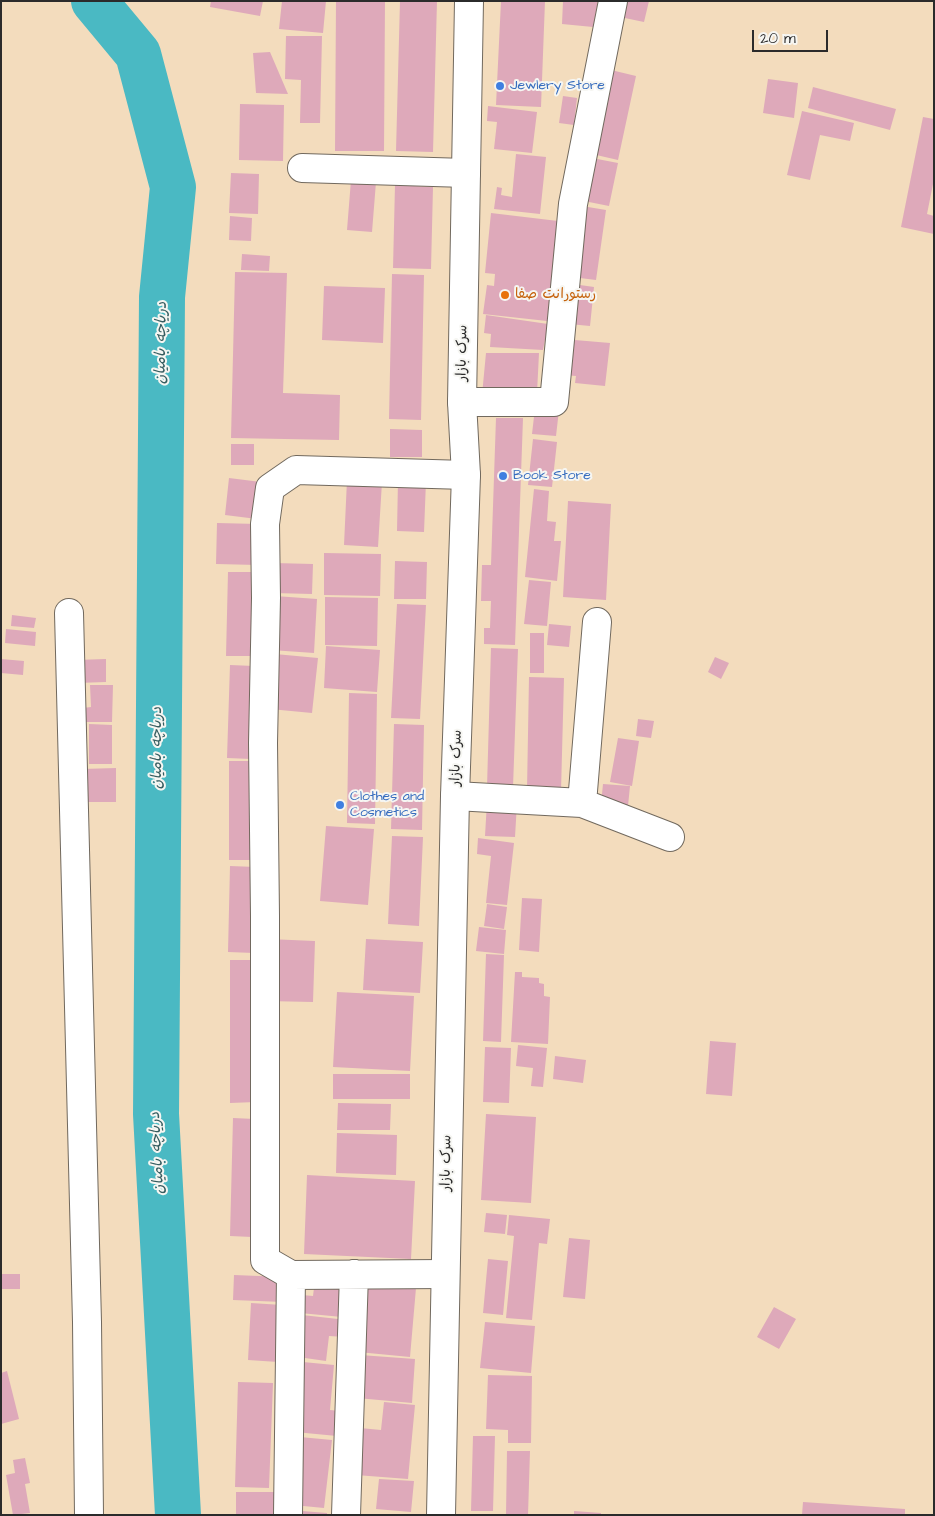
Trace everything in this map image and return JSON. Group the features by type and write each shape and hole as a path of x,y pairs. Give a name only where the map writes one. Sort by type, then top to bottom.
{"street":[{"name":"سرک بازار","path":"441,1515 456,796 466,475 462,402 469,1"},
{"path":"462,402 554,402 573,204 613,1"},
{"path":"302,168 466,173"},
{"path":"445,1274 291,1274 264,1260 265,916 263,743 266,598 265,524 270,488 296,470 466,475"},
{"path":"69,613 87,1322 89,1515"},
{"path":"582,803 597,622"},
{"path":"456,796 582,803 670,837"},
{"path":"288,1515 291,1274"},
{"path":"346,1515 354,1274"}],"building":[{"path":"211,1 263,1 260,16 210,7"},
{"path":"282,1 326,1 323,33 279,29"},
{"path":"336,1 385,1 384,151 335,151"},
{"path":"400,1 437,1 433,152 396,151"},
{"path":"501,1 545,1 541,107 496,105"},
{"path":"563,1 598,1 593,27 562,24"},
{"path":"623,1 649,1 644,22 620,17"},
{"path":"286,36 322,36 320,123 300,123 301,80 285,79"},
{"path":"270,52 288,94 256,93 253,53"},
{"path":"611,70 636,76 618,160 592,154"},
{"path":"768,79 798,83 794,118 763,113"},
{"path":"813,87 896,109 890,130 808,108"},
{"path":"563,96 577,98 574,125 559,123"},
{"path":"240,104 284,105 283,161 239,160"},
{"path":"488,106 537,112 532,153 494,149 497,122 487,121"},
{"path":"802,111 854,123 850,141 820,135 810,180 787,175"},
{"path":"923,117 934,119 934,179 927,214 934,216 934,234 901,227"},
{"path":"516,154 546,157 540,214 494,209 497,187 502,188 501,195 512,197"},
{"path":"592,158 618,163 609,206 584,201"},
{"path":"231,173 259,174 258,214 229,213"},
{"path":"351,180 376,182 372,232 347,230"},
{"path":"395,185 433,187 431,269 393,268"},
{"path":"582,206 606,210 596,280 572,277"},
{"path":"491,213 558,221 547,321 483,314 487,285 494,286 495,274 485,273"},
{"path":"230,216 252,218 251,241 229,240"},
{"path":"242,254 270,256 269,271 241,270"},
{"path":"235,272 287,273 283,393 340,395 339,440 231,438"},
{"path":"392,274 424,275 421,420 389,419"},
{"path":"573,284 594,287 590,326 569,324"},
{"path":"324,286 385,288 383,343 322,340"},
{"path":"486,315 548,324 543,350 490,347 491,334 484,333"},
{"path":"563,339 610,343 605,386 575,383 576,376 563,375"},
{"path":"486,353 539,353 537,393 482,395"},
{"path":"535,408 559,410 556,436 532,434"},
{"path":"496,418 523,418 515,645 484,644 484,628 490,628 491,601 481,601 482,565 491,565"},
{"path":"390,429 422,430 422,457 390,457"},
{"path":"533,439 557,442 552,487 528,485"},
{"path":"231,444 254,444 254,465 231,465"},
{"path":"229,478 261,482 257,519 225,515"},
{"path":"347,480 382,482 378,547 344,545"},
{"path":"398,480 426,481 424,532 397,531"},
{"path":"534,489 549,491 547,521 556,522 554,541 561,541 557,581 525,577"},
{"path":"568,501 611,504 606,600 563,597"},
{"path":"217,523 258,524 257,565 216,564"},
{"path":"324,553 381,554 380,596 324,595"},
{"path":"395,561 427,562 426,599 394,599"},
{"path":"274,563 313,564 312,594 273,593"},
{"path":"228,572 257,572 254,656 226,656"},
{"path":"529,580 551,582 547,626 524,624"},
{"path":"275,596 317,599 314,653 271,650"},
{"path":"325,597 378,598 377,646 325,645"},
{"path":"397,604 426,605 420,719 391,718"},
{"path":"12,615 36,618 34,628 11,626"},
{"path":"549,624 571,626 569,647 547,645"},
{"path":"6,629 36,632 35,646 5,643"},
{"path":"530,633 544,633 544,673 530,673"},
{"path":"326,646 380,650 377,692 324,688"},
{"path":"491,648 518,649 513,787 487,787"},
{"path":"275,654 318,658 312,713 270,709"},
{"path":"715,657 729,663 721,679 708,672"},
{"path":"1,659 24,661 23,675 1,673"},
{"path":"106,659 106,682 77,683 76,660"},
{"path":"230,665 254,666 251,759 227,758"},
{"path":"529,677 564,678 561,791 527,790"},
{"path":"90,685 113,685 112,722 83,722 83,708 91,707"},
{"path":"349,693 377,694 375,824 347,823"},
{"path":"638,719 654,721 651,738 636,736"},
{"path":"89,724 112,725 112,764 89,764"},
{"path":"394,724 424,725 422,830 391,829"},
{"path":"618,738 639,741 632,786 610,782"},
{"path":"229,761 253,761 253,860 229,860"},
{"path":"116,768 116,802 82,802 82,769"},
{"path":"603,784 630,786 628,806 601,804"},
{"path":"487,802 517,803 515,837 485,836"},
{"path":"326,826 374,829 368,905 320,901"},
{"path":"392,836 423,837 419,926 388,924"},
{"path":"478,838 514,843 507,905 486,903 491,856 477,854"},
{"path":"230,866 256,867 254,953 228,952"},
{"path":"522,898 542,899 539,952 519,950"},
{"path":"487,904 507,907 504,929 484,926"},
{"path":"479,927 506,930 504,954 476,951"},
{"path":"268,939 315,941 313,1002 266,1001"},
{"path":"366,939 423,942 420,993 363,990"},
{"path":"486,954 504,955 501,1042 483,1041"},
{"path":"230,960 256,960 256,1102 230,1103"},
{"path":"515,972 522,972 522,977 539,978 539,983 544,984 544,996 550,997 548,1044 511,1042"},
{"path":"337,992 414,996 410,1071 333,1067"},
{"path":"710,1041 736,1043 732,1096 706,1094"},
{"path":"518,1045 547,1048 543,1087 531,1086 533,1068 516,1066"},
{"path":"485,1047 511,1048 509,1103 483,1102"},
{"path":"555,1056 586,1060 583,1083 553,1079"},
{"path":"333,1074 410,1074 410,1099 333,1099"},
{"path":"338,1103 391,1104 390,1130 337,1130"},
{"path":"486,1114 536,1117 531,1203 481,1200"},
{"path":"233,1118 255,1119 252,1237 230,1236"},
{"path":"337,1133 397,1135 396,1175 336,1173"},
{"path":"307,1175 415,1181 411,1259 304,1254"},
{"path":"486,1213 507,1215 505,1234 484,1232"},
{"path":"509,1215 550,1219 547,1244 539,1243 532,1320 506,1318 514,1236 507,1235"},
{"path":"569,1238 590,1240 585,1299 563,1297"},
{"path":"488,1259 508,1261 503,1315 483,1313"},
{"path":"1,1274 20,1274 20,1289 1,1289"},
{"path":"234,1275 284,1277 283,1302 233,1300"},
{"path":"315,1280 345,1283 342,1317 300,1313 302,1295 313,1296"},
{"path":"364,1284 416,1288 410,1357 358,1352"},
{"path":"251,1303 282,1305 278,1362 248,1360"},
{"path":"774,1307 796,1319 779,1349 757,1337"},
{"path":"302,1315 347,1320 345,1337 329,1336 326,1361 298,1357"},
{"path":"485,1322 535,1326 531,1373 480,1368"},
{"path":"360,1355 415,1359 412,1403 357,1398"},
{"path":"303,1362 334,1365 330,1410 340,1411 337,1436 295,1432"},
{"path":"7,1371 19,1419 1,1424 1,1373"},
{"path":"488,1375 532,1376 531,1443 508,1443 508,1430 486,1429"},
{"path":"238,1382 273,1383 269,1488 235,1487"},
{"path":"384,1402 415,1405 408,1479 356,1475 360,1428 381,1430"},
{"path":"473,1436 495,1436 493,1511 471,1511"},
{"path":"300,1437 332,1440 324,1508 293,1505"},
{"path":"507,1451 530,1451 528,1515 506,1515"},
{"path":"25,1458 30,1483 25,1484 30,1513 13,1515 6,1475 15,1473 13,1460"},
{"path":"379,1479 414,1481 411,1512 376,1509"},
{"path":"236,1492 277,1492 277,1515 236,1515"},
{"path":"803,1502 905,1509 905,1515 802,1515"},
{"path":"302,1511 327,1513 327,1515 301,1515"},
{"path":"574,1511 601,1513 601,1515 574,1515"}],"waterway":[{"name":"دریاچه بامیان","path":"94,1 138,54 173,187 162,297 156,1114 178,1515"}],"place":[{"name":"Jewlery Store","path":"500,86"},
{"name":"رستورانت صفا","path":"505,295"},
{"name":"Book Store","path":"503,476"},
{"name":"Clothes and Cosmetics","path":"340,805"}]}
